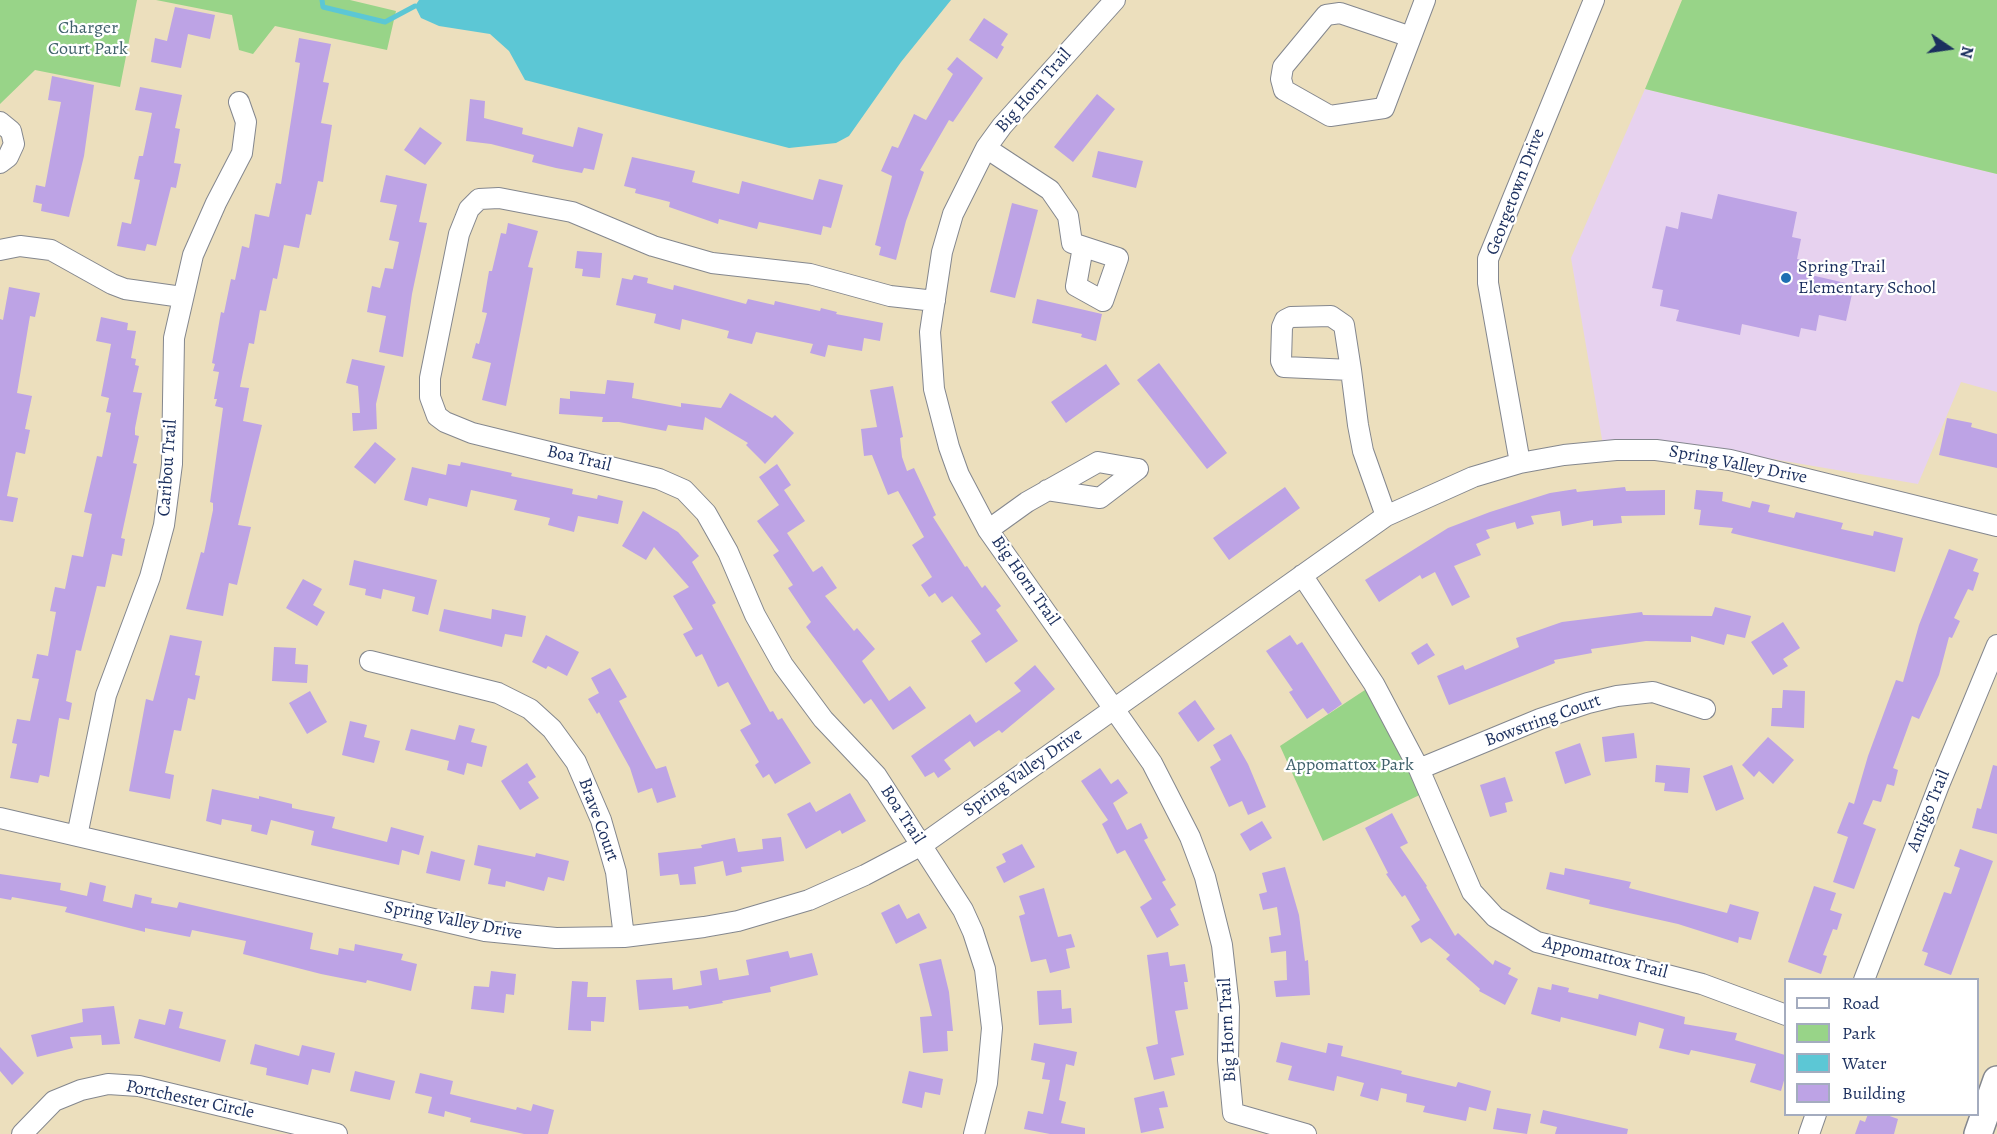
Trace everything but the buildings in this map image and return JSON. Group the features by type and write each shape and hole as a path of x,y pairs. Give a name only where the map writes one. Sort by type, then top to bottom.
{"main road":[{"path":"1978,1134 1997,1080"}],"street":[{"name":"Big Horn Trail","path":"1115,0 1022,102 986,148 953,214 942,252 931,350 938,410 959,475 988,530 1114,708 1165,785 1190,837 1205,877 1217,920 1227,980 1233,1113 1306,1134"},
{"path":"1411,37 1340,13 1326,15 1283,67 1281,79 1284,90 1330,117 1384,108 1411,37 1425,0"},
{"name":"Georgetown Drive","path":"1520,463 1488,283 1488,259 1594,0"},
{"name":"Caribou Trail","path":"77,836 106,695 150,577 164,525 172,464 174,347 182,297 201,234 242,153 246,122 239,102"},
{"path":"0,122 10,131 14,144 8,157 0,163"},
{"path":"986,148 1050,190 1068,216 1072,243 1083,247"},
{"name":"Boa Trail","path":"935,301 890,296 810,274 712,263 653,246 572,212 491,197 479,199 469,209 459,234 430,378 430,397 437,416 445,422 472,433 659,479 684,490 697,502 715,526 755,615 783,665 823,719 876,775 922,845 970,925 981,953 990,992 992,1028 991,1060 974,1134"},
{"path":"1,245 51,250 125,289 182,297"},
{"path":"1351,370 1363,451 1386,516"},
{"name":"Spring Valley Drive","path":"0,818 484,931 556,938 624,937 738,921 800,903 865,876 922,845 1386,516 1447,487 1520,463 1564,454 1616,450 1656,450 1708,455 1997,526"},
{"path":"988,530 1047,490"},
{"name":"Appomattox Trail","path":"1302,575 1374,684 1419,769 1472,892 1508,927 1537,942 1702,984 1784,1015"},
{"name":"Antigo Trail","path":"1865,978 1939,785 1997,645"},
{"name":"Brave Court","path":"370,661 498,693 530,709 552,729 576,762 602,820 616,872 624,937"},
{"name":"Bowstring Court","path":"1419,769 1548,716 1617,696 1653,692 1706,709"},
{"name":"Portchester Circle","path":"22,1134 54,1101 81,1090 108,1084 139,1086 337,1134"},
{"path":"1809,1134 1815,1116"}],"shaded area":[{"name":"Spring Trail Elementary School","path":"1645,89 1997,174 1997,392 1961,382 1918,484 1726,451 1603,445 1571,258"}],"green space":[{"name":"Charger Court Park","path":"0,0 137,0 120,87 35,70 0,104"},
{"name":"Charger Court Park","path":"156,0 350,0 396,11 387,50 275,26 253,54 239,50 232,15"},
{"path":"1682,0 1997,0 1997,174 1645,89"},
{"name":"Appomattox Park","path":"1374,684 1428,791 1323,841 1280,746"}],"water":[{"path":"419,0 951,0 901,62 849,136 836,143 789,148 525,80 509,51 490,34 439,26 421,18 415,6"}],"waterway":[{"path":"322,0 323,7 385,22 415,6"}],"place":[{"name":"Spring Trail Elementary School","path":"1786,278"}]}
